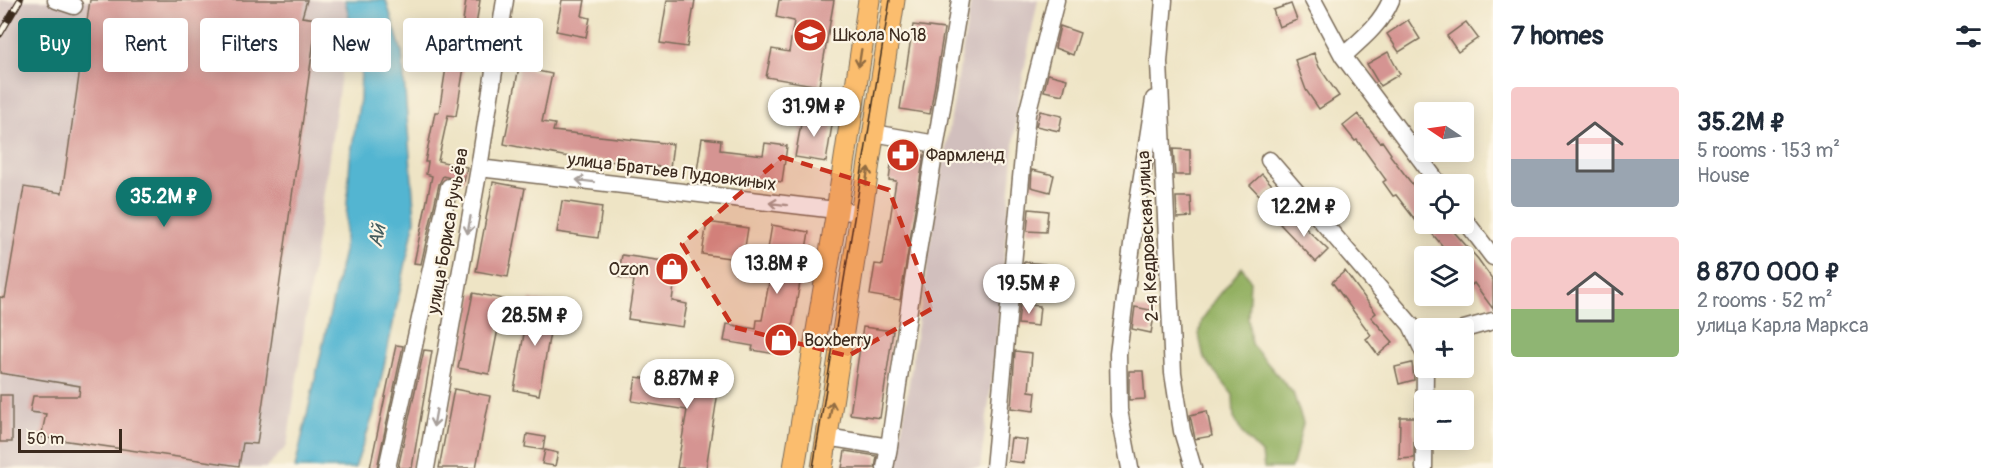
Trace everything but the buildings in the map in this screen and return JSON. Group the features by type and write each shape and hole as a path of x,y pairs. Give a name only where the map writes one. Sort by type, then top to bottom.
{"main road":[{"path":"794,468 869,0"},
{"path":"822,468 894,0"}],"street":[{"path":"56,0 74,6"},
{"name":"улица Бориса Ручьёва","path":"426,468 479,168 505,0"},
{"path":"885,468 913,281 960,0"},
{"path":"994,468 1027,114 1056,0"},
{"name":"2-я Кедровская улица","path":"1164,0 1160,62 1173,373 1182,431 1193,468"},
{"path":"1313,0 1343,57 1431,174"},
{"path":"1343,57 1372,30 1391,0"},
{"path":"1130,468 1119,410 1118,354 1135,221 1160,62"},
{"path":"874,134 936,144"},
{"path":"1269,160 1411,325 1414,331"},
{"name":"улица Братьев Пудовкиных","path":"479,168 861,213"},
{"path":"387,468 449,187"},
{"path":"1474,232 1493,257"},
{"path":"1474,326 1493,321"},
{"path":"1424,468 1425,378"},
{"path":"826,437 889,447"}],"highlighted area":[{"path":"782,157 889,190 933,308 848,356 733,327 682,244"}],"shaded area":[{"path":"0,0 364,0 355,18 311,18 311,72 341,72 287,446 266,468 0,468"},
{"path":"971,0 1038,0 1018,101 995,358 980,468 896,468 937,200"}],"green space":[{"path":"1242,267 1250,280 1248,316 1251,344 1293,393 1303,423 1291,468 1264,468 1262,454 1245,437 1234,418 1233,395 1204,358 1199,335 1202,320"}],"water":[{"name":"Ай","path":"345,0 386,0 402,52 415,220 374,413 355,468 295,468 344,251 350,159 360,99 361,72 391,72 391,18 349,18"}],"tram line":[{"path":"813,468 890,0"}],"railway":[{"path":"0,34 20,0"}],"place":[{"name":"Школа №18","path":"810,35"},
{"name":"Фармленд","path":"903,155"},
{"name":"Ozon","path":"672,269"},
{"name":"Boxberry","path":"781,340"}]}
